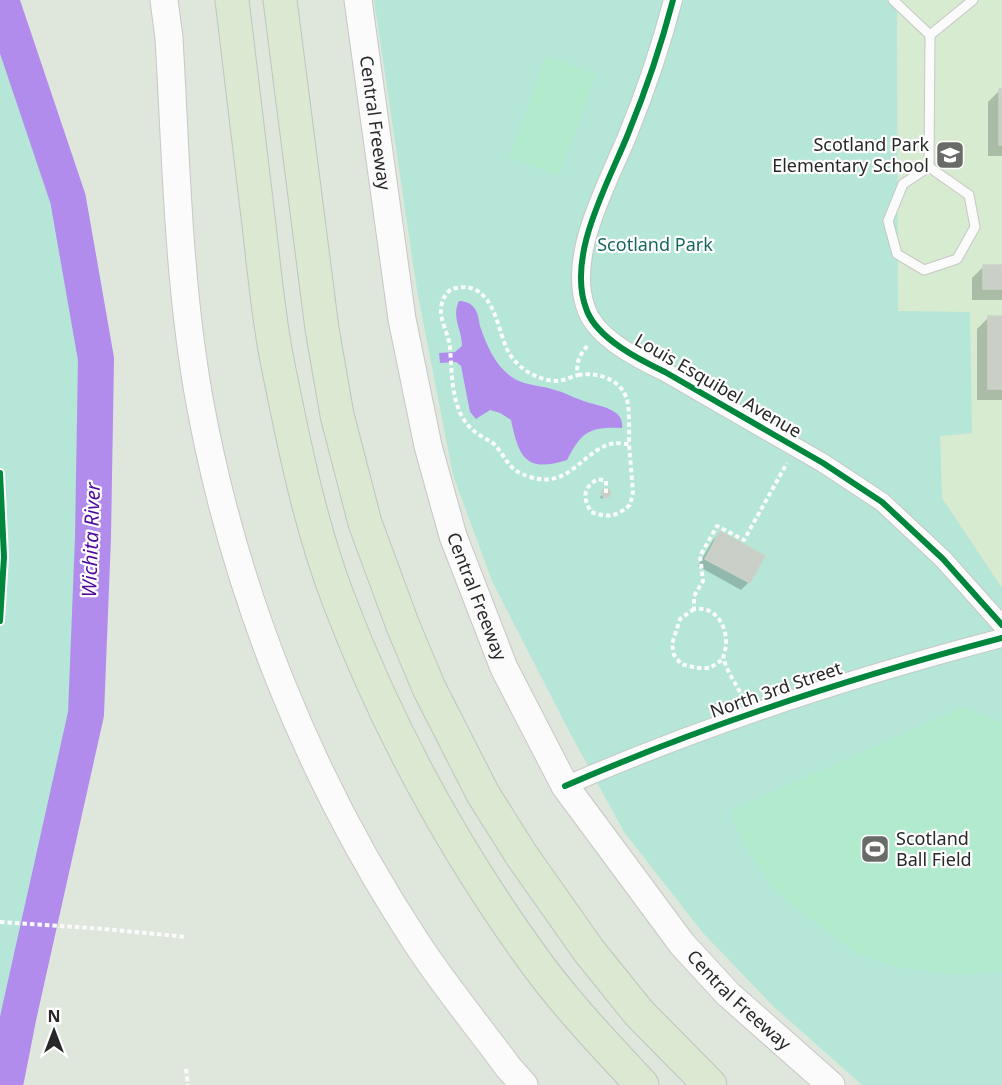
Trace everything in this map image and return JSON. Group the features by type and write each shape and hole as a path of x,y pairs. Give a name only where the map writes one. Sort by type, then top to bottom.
{"highway":[{"path":"232,0 275,351 312,512 338,596 381,699 423,786 470,867 527,951 590,1029 642,1085"},
{"path":"280,0 322,329 337,415 364,523 403,626 429,688 483,794 522,856 589,951 631,1004 710,1085"}],"main road":[{"path":"164,0 169,38 184,289 199,396 216,483 242,576 277,676 319,773 367,861 416,943 508,1067 524,1085"},
{"name":"Central Freeway","path":"358,0 402,319 428,446 453,536 504,668 566,786 682,944 728,994 831,1085"}],"street":[{"name":"Louis Esquibel Avenue","path":"673,0 662,44 600,201 585,248 580,281 588,314 604,333 642,361 823,463 882,502 944,559 1002,625"},
{"name":"North 3rd Street","path":"566,786 641,753 801,695 923,658 1002,638"}],"lane":[{"path":"893,0 930,35 929,167"},
{"path":"930,35 973,0"},
{"path":"929,167 969,195 975,227 957,259 924,270 897,254 888,221 903,184 929,167"}],"path":[{"path":"606,493 606,481 598,479 589,484 586,490 586,504 591,512 604,516 617,515 630,506 633,492 627,397 616,383 598,374 578,375 557,381 540,378 524,369 512,358 497,316 487,299 477,290 464,287 452,288 445,295 441,307 441,319 447,330 454,395 462,416 472,430 493,442 507,463 520,473 532,478 551,480 572,471 600,449 615,443 629,444"},
{"path":"578,375 576,368 580,353 590,342 604,333"},
{"path":"694,609 694,596 704,581 700,556 717,526 744,540 795,448"},
{"path":"694,609 709,610 718,616 727,642 723,658 710,668 681,664 674,655 672,644 680,619 694,609"},
{"path":"723,658 738,686 749,714"},
{"path":"0,922 187,937"},
{"path":"186,1069 188,1085"}],"shaded area":[{"name":"Scotland Park Elementary School","path":"897,0 1002,0 1002,588 942,498 940,436 972,433 898,311"},
{"path":"546,56 596,74 559,176 509,157"},
{"path":"459,301 472,305 475,309 490,350 505,372 524,383 558,391 608,408 619,416 622,428 602,428 588,433 577,443 567,460 542,465 527,459 517,444 511,420 490,410 476,419 470,412 461,366 456,362 440,363 439,353 455,352 462,346 456,318"},
{"name":"Scotland Ball Field","path":"964,707 1002,723 1002,971 959,975 896,967 855,953 795,908 771,886 742,841 730,811"}],"green space":[{"path":"0,0 68,199 96,359 93,537 86,714 5,1085 0,1085"},
{"name":"Scotland Park","path":"374,0 897,0 898,311 970,312 972,433 940,436 942,498 1002,588 1002,1085 862,1085 774,1007 703,933 624,832 492,581 453,475 417,290"}],"building":[{"path":"999,89 1002,89 1002,145 999,145"},
{"path":"983,265 1002,265 1002,289 983,289"},
{"path":"988,316 1002,316 1002,389 988,389"},
{"path":"606,489 610,493 606,497 602,493"},
{"path":"720,531 765,556 750,583 705,559"}],"waterway":[{"name":"Wichita River","path":"1,0 68,199 96,359 93,537 86,714 5,1085"}],"cycle path":[{"path":"673,0 647,84 600,198 585,244 581,268 582,290 592,321 600,331 621,348 823,463 882,502 943,559 1002,625"},
{"path":"0,473 4,557 0,621"},
{"path":"565,786 672,742 781,703 1002,638"}],"place":[{"name":"Scotland Park Elementary School","path":"950,155"},
{"name":"Scotland Ball Field","path":"875,849"}]}
